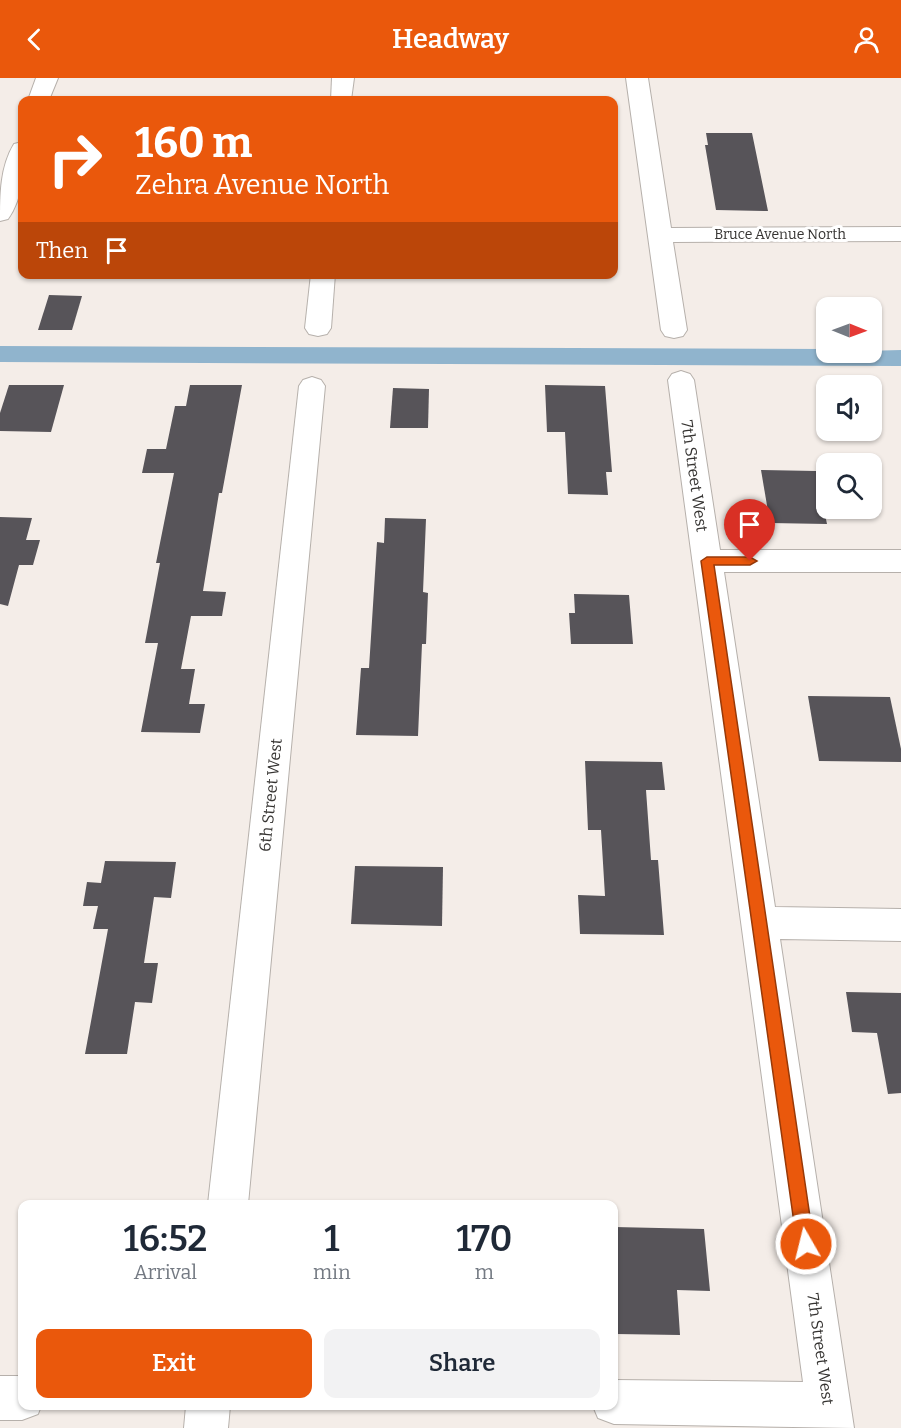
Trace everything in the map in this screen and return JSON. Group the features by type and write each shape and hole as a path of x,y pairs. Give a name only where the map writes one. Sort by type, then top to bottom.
{"street":[{"path":"40,96 47,78"},
{"path":"341,96 343,78"},
{"path":"637,78 674,330"},
{"path":"0,214 18,161"},
{"name":"Bruce Avenue North","path":"661,235 899,234"},
{"path":"318,328 323,279"},
{"name":"7th Street West","path":"681,380 830,1416"},
{"name":"6th Street West","path":"228,1200 312,386"},
{"path":"707,561 901,561"},
{"path":"759,923 901,925"},
{"path":"0,1398 18,1398"},
{"path":"618,1402 830,1416"},
{"path":"206,1428 208,1410"}],"building":[{"path":"706,133 752,133 768,211 716,210 705,145 708,145"},
{"path":"49,295 82,296 72,330 38,330"},
{"path":"9,385 64,385 51,432 0,431 0,413"},
{"path":"190,385 242,385 222,493 219,493 203,591 226,592 222,616 191,616 181,669 195,669 189,704 205,704 200,733 141,732 158,643 145,643 160,563 156,563 174,473 142,473 147,449 166,449 175,406 186,406"},
{"path":"545,385 605,386 612,472 606,472 608,495 568,494 565,432 547,432"},
{"path":"393,388 429,389 428,428 390,428"},
{"path":"761,470 816,471 816,519 826,519 827,524 770,523"},
{"path":"0,517 32,518 26,540 40,540 33,565 19,565 8,606 0,604"},
{"path":"385,518 426,519 423,592 428,593 426,644 422,644 418,736 356,735 361,668 369,668 377,542 384,543"},
{"path":"574,594 629,595 633,644 571,644 569,613 575,613"},
{"path":"808,696 890,697 901,749 901,762 819,761"},
{"path":"585,761 662,762 665,790 646,790 651,860 658,860 664,935 580,934 578,895 605,896 601,830 588,830"},
{"path":"105,861 176,862 171,898 154,897 144,963 158,963 152,1003 135,1002 127,1054 85,1054 108,929 93,929 98,906 83,906 87,882 101,883"},
{"path":"355,866 443,867 442,926 351,924"},
{"path":"846,992 901,993 901,1093 888,1094 877,1033 852,1032"},
{"path":"618,1227 704,1229 710,1291 677,1290 680,1335 618,1334"}],"waterway":[{"path":"0,354 901,358"}],"route":[{"path":"750,561 707,561 806,1244"}]}
